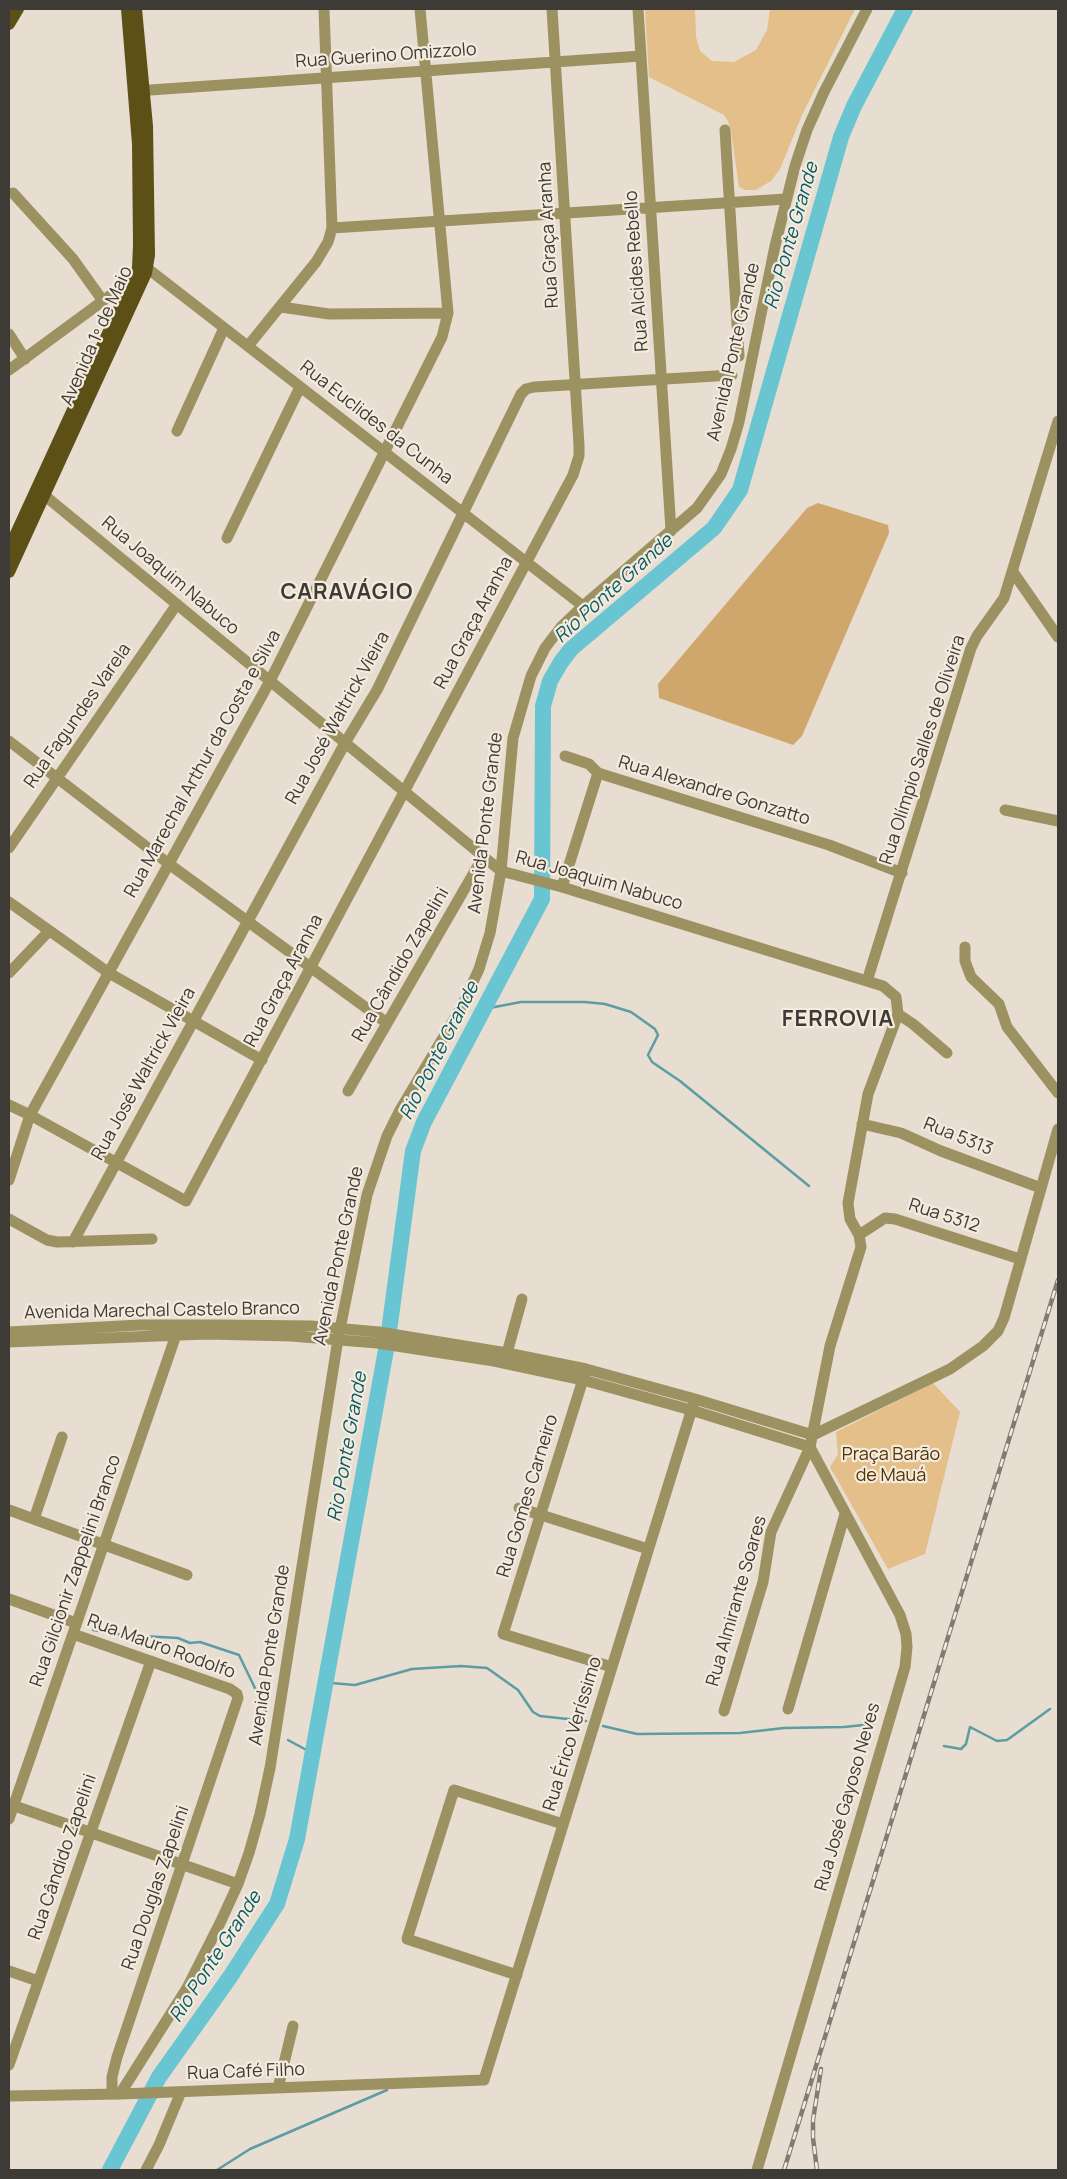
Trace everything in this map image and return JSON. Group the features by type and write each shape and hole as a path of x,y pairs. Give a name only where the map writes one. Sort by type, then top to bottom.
{"main road":[{"path":"9,24 18,9"},
{"name":"Avenida 1º de Maio","path":"127,9 139,91"},
{"name":"Avenida 1º de Maio","path":"9,549 41,492 144,280 147,268 136,9"},
{"name":"Avenida 1º de Maio","path":"9,572 41,492 135,277 139,252 144,172"},
{"path":"135,277 147,268"}],"street":[{"path":"248,346 324,252 332,228 324,9"},
{"name":"Rua Marechal Arthur da Costa e Silva","path":"9,1180 30,1115 270,681 442,337 448,313 420,9"},
{"name":"Rua Graça Aranha","path":"116,1162 186,1201 577,465 579,444 576,385 552,9"},
{"name":"Rua Alcides Rebello","path":"638,9 671,531"},
{"name":"Avenida Ponte Grande","path":"116,2094 186,1988 238,1884 260,1814 270,1768 339,1334 367,1195 376,1164 400,1110 462,1006 479,969 490,933 501,871 509,767 521,703 531,676 545,648 562,628 583,606 697,508 721,474 732,449 745,396 786,198 807,130 867,9"},
{"name":"Rua Guerino Omizzolo","path":"139,91 641,56"},
{"path":"725,130 739,356"},
{"path":"13,193 73,259 103,301 113,306 118,314"},
{"path":"332,228 786,198"},
{"name":"Rua Euclides da Cunha","path":"147,268 583,606"},
{"path":"9,370 135,277"},
{"path":"281,307 329,314 448,313"},
{"path":"177,431 224,328"},
{"path":"9,334 25,359"},
{"name":"Rua José Waltrick Vieira","path":"73,1242 345,743 377,690 524,392 534,387 732,375"},
{"path":"227,538 300,387"},
{"name":"Rua Olímpio Salles de Oliveira","path":"867,981 971,648 981,630 1004,598 1058,421"},
{"name":"Rua Joaquim Nabuco","path":"41,492 501,871 562,887 867,981 890,990 896,997 898,1014"},
{"path":"1013,572 1058,637"},
{"name":"Rua Fagundes Varela","path":"9,848 177,604"},
{"path":"9,741 168,864 387,1023"},
{"path":"565,756 589,764 598,773"},
{"name":"Rua Alexandre Gonzatto","path":"562,887 598,773 829,845 902,873"},
{"path":"1005,810 1058,821"},
{"name":"Rua Cândido Zapelini","path":"348,1091 484,857"},
{"path":"9,902 109,973 262,1060"},
{"path":"9,973 49,931"},
{"path":"965,948 970,977 999,1004 1007,1027 1058,1093"},
{"path":"859,1235 850,1219 848,1211 862,1124 868,1094 898,1014 913,1024 947,1053"},
{"path":"9,1105 116,1162"},
{"name":"Rua 5313","path":"862,1124 902,1134 1041,1188"},
{"path":"813,1435 950,1369 983,1346 998,1331 1058,1129"},
{"name":"Rua 5312","path":"859,1235 884,1218 895,1219 1020,1259"},
{"path":"9,1219 52,1241 152,1239"},
{"name":"Rua Almirante Soares","path":"724,1710 761,1590 771,1532 810,1447 830,1346 861,1247 859,1235"},
{"path":"507,1353 522,1299"},
{"name":"Avenida Marechal Castelo Branco","path":"9,1332 184,1325 264,1325 378,1338 494,1361 584,1374"},
{"name":"Rua Gilcionir Zappelini Branco","path":"9,1820 11,1805 75,1629 176,1335 184,1325"},
{"name":"Avenida Marechal Castelo Branco","path":"9,1342 176,1335 339,1334"},
{"name":"Avenida Marechal Castelo Branco","path":"397,1341 507,1353 813,1435"},
{"name":"Rua Gomes Carneiro","path":"584,1374 503,1634 612,1668"},
{"name":"Avenida Marechal Castelo Branco","path":"693,1404 810,1447"},
{"name":"Rua Érico Veríssimo","path":"484,2080 693,1404"},
{"path":"34,1519 62,1437"},
{"name":"Rua José Gayoso Neves","path":"757,2170 905,1667 908,1647 900,1615 810,1447"},
{"path":"520,1508 648,1549"},
{"path":"9,1510 187,1575"},
{"path":"788,1709 845,1514"},
{"name":"Rua Mauro Rodolfo","path":"9,1599 150,1661 230,1689 237,1694"},
{"name":"Rua Cândido Zapelini","path":"9,2065 150,1661"},
{"name":"Rua Douglas Zapelini","path":"116,2094 112,2077 117,2057 238,1702 237,1694"},
{"path":"517,1975 407,1939 454,1790 563,1824"},
{"path":"11,1805 238,1884"},
{"path":"9,1971 38,1981"},
{"path":"278,2088 293,2026"},
{"name":"Rua Café Filho","path":"9,2096 133,2094 484,2080"},
{"path":"146,2170 160,2145 181,2092"}],"green space":[{"path":"645,9 695,9 696,37 700,51 712,61 734,62 756,50 767,30 770,9 855,9 802,115 780,169 771,181 756,190 745,190 739,187 731,131 724,115 649,77"},
{"name":"Praça Barão de Mauá","path":"933,1383 960,1412 925,1554 888,1569 830,1467 838,1454 836,1432"}],"shaded area":[{"path":"818,503 888,525 889,533 802,736 793,745 659,698 658,684 807,508"}],"waterway":[{"name":"Rio Ponte Grande","path":"110,2170 159,2077 230,1977 277,1904 297,1839 388,1339 413,1151 424,1122 542,899 543,706 550,681 571,649 714,528 740,490 841,137 854,106 905,9"},
{"path":"484,1009 521,1002 585,1002 605,1004 631,1012 655,1029 658,1035 648,1055 652,1062 680,1081 809,1186"},
{"path":"93,1630 123,1635 178,1638 190,1643 200,1642 239,1655 266,1711"},
{"path":"324,1685 331,1683 355,1685 412,1669 461,1666 487,1668 518,1690 533,1712 540,1716 586,1721"},
{"path":"944,1746 961,1749 966,1744 970,1727 997,1741 1007,1740 1050,1709"},
{"path":"603,1726 637,1734 740,1733 784,1728 844,1727 873,1724"},
{"path":"288,1740 312,1753"},
{"path":"217,2170 250,2149 387,2090"}],"railway":[{"path":"784,2170 1058,1280"},
{"path":"817,2170 813,2120 821,2069"}],"district":[{"name":"CARAVÁGIO","path":"347,593"},
{"name":"FERROVIA","path":"838,1020"}]}
